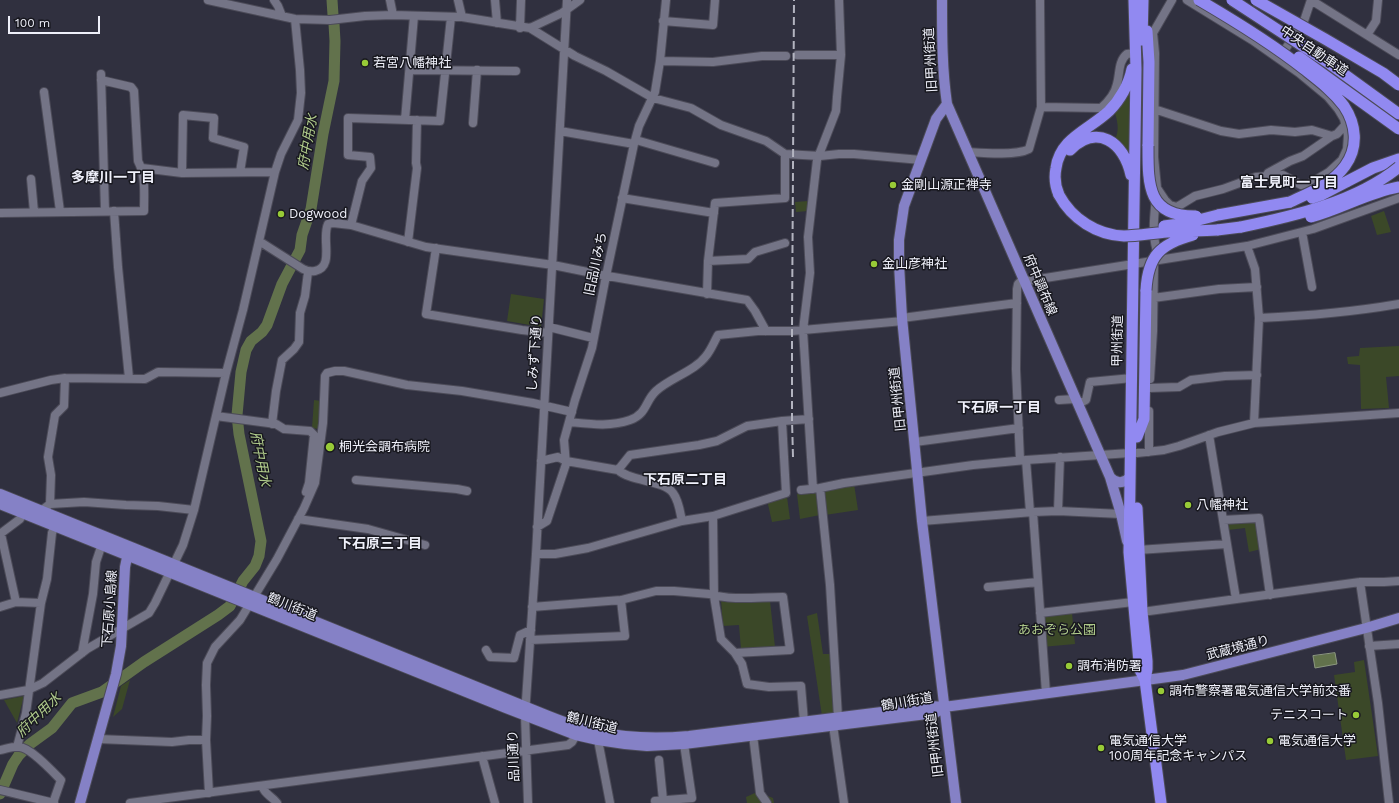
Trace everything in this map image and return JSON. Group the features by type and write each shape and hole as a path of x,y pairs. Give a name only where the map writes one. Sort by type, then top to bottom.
{"highway":[{"path":"1199,0 1227,16 1284,54 1317,80 1341,103 1352,122 1355,134 1354,146 1346,165 1329,181 1290,202"},
{"name":"中央自動車道","path":"1210,0 1305,61 1399,129"},
{"name":"中央自動車道","path":"1232,0 1330,64 1399,114"},
{"path":"1256,0 1325,38 1399,84"},
{"path":"1140,1 1148,34 1149,183 1159,204 1170,212 1183,216 1218,215"},
{"name":"甲州街道","path":"1140,1 1135,53 1134,218 1136,264 1137,437 1130,477 1134,551 1142,612 1147,669 1145,680 1161,803"},
{"name":"甲州街道","path":"1140,1 1136,264 1132,378 1134,453 1133,602 1140,670 1145,680"},
{"path":"1135,53 1128,82 1116,103 1102,117 1073,138 1062,149 1056,163 1055,186 1083,215 1103,226 1117,229 1147,229 1187,223 1218,215 1321,195 1373,168 1399,159"},
{"path":"1134,218 1130,168 1122,151 1109,140 1102,138 1093,137 1077,143 1070,150 1061,170 1062,194 1068,209 1079,220 1109,234 1124,236 1271,225 1305,219 1379,192 1399,187"},
{"path":"1241,227 1289,216 1336,201 1371,185 1399,167"},
{"path":"1137,437 1144,419 1146,290 1151,262 1158,251 1169,243 1217,230"}],"main road":[{"name":"旧甲州街道","path":"942,0 942,49 947,104 936,120 904,206 899,264 922,521 956,803"},
{"name":"府中調布線","path":"947,104 1110,477 1134,551"},
{"path":"1110,477 1114,482 1126,481 1130,477"},
{"name":"鶴川街道","path":"0,494 128,550 525,711 576,735 598,740 639,745 684,744 753,735 930,706 944,707"},
{"name":"鶴川街道","path":"0,504 102,544 128,550"},
{"name":"下石原小島線","path":"98,739 112,691 121,646 125,568 128,550"},
{"name":"武蔵境通り","path":"1046,693 1183,675 1366,628 1399,618"},
{"path":"944,707 1046,693"},
{"name":"鶴川街道","path":"525,711 592,731 620,736 648,738 689,736 804,722 836,721"},
{"path":"80,803 98,739"}],"street":[{"path":"209,0 295,19 330,20 365,16 393,15 451,17 497,23 520,28 530,28 562,13 567,4 580,0"},
{"path":"274,0 282,16"},
{"path":"390,0 393,15"},
{"path":"458,0 462,18"},
{"path":"494,0 497,23"},
{"path":"520,28 521,0"},
{"name":"旧品川みち","path":"537,527 547,521 566,461 564,440 590,355 635,142 639,126 655,92 660,62 666,0"},
{"path":"663,21 713,24 715,0"},
{"path":"838,0 840,55 836,111 820,156 817,160 808,237 810,273 803,330 809,419 816,488 830,584 836,721 844,803"},
{"path":"968,152 1018,152 1027,150 1041,107 1040,0"},
{"path":"1149,452 1149,388 1153,331 1153,298 1157,260 1153,229 1157,188 1154,157 1155,53 1153,33 1172,0"},
{"path":"1157,188 1165,200 1175,207 1195,196 1266,176 1283,175 1304,186 1322,177 1335,167 1345,155 1348,135 1346,124 1341,114 1328,98 1279,58 1187,0"},
{"path":"1279,58 1304,21 1311,0 1399,55"},
{"path":"1367,35 1376,21 1378,0"},
{"name":"しみず下通り","path":"525,711 536,554 567,4"},
{"path":"405,120 414,16"},
{"path":"351,225 362,181 371,168 371,161 370,157 348,155 348,118 440,121 451,17"},
{"path":"0,695 28,690 43,683 82,653 149,613 173,568 183,545 194,510 275,172 281,154 298,120 301,92 295,19"},
{"path":"530,28 564,49 653,98 691,108 721,125 766,141 785,154 820,156 854,154 921,160"},
{"path":"1041,107 1101,108 1108,102 1115,92 1122,60 1127,54 1135,53"},
{"path":"797,55 840,55"},
{"path":"660,62 713,62 762,56 786,56"},
{"path":"410,70 516,71"},
{"path":"473,123 477,70"},
{"path":"0,213 60,211 105,212 144,211 144,186 142,168 138,162 134,91 131,87 101,77 105,212"},
{"path":"44,92 60,211"},
{"path":"1154,109 1221,131 1239,134 1271,130 1295,132 1307,129 1332,136"},
{"path":"182,173 183,115 214,118 213,138 244,147 240,172"},
{"path":"408,242 416,168 417,120"},
{"path":"1266,176 1268,173 1290,161 1303,156 1337,134 1346,124"},
{"path":"560,131 635,142 715,163"},
{"path":"707,294 708,261 715,203 785,198 785,154"},
{"path":"142,168 182,173 275,172"},
{"path":"1322,177 1338,220"},
{"path":"31,179 34,212"},
{"path":"622,198 714,213"},
{"path":"1046,693 1031,512 1019,428 1016,368 1018,284 1020,282 1247,246 1302,232 1399,198"},
{"path":"114,211 129,378"},
{"path":"259,241 308,272 318,270 325,264 325,238 328,224 333,223 351,225 426,247 552,264 606,276 747,300 766,331"},
{"path":"1302,232 1312,280 1312,287"},
{"path":"708,261 748,259 755,252 785,242"},
{"path":"1247,246 1255,269 1259,318 1254,423"},
{"path":"436,248 426,314 522,330 548,330 593,338"},
{"path":"272,424 282,360 299,342 300,313 308,272"},
{"path":"1153,298 1219,289 1257,287"},
{"path":"569,422 604,425 637,417 659,388 700,363 706,357 718,334 766,331 787,332 903,320 1017,303"},
{"path":"1259,318 1308,316 1399,304"},
{"path":"209,793 206,740 207,663 215,647 240,620 249,599 277,559 304,508 315,483 323,422 325,376 327,373 344,371 407,384 462,391 544,405 572,412"},
{"path":"0,393 64,378 146,379 158,372 226,374"},
{"path":"1149,388 1179,387 1191,380 1225,376 1257,375"},
{"path":"50,504 51,475 48,457 55,415 64,406 64,378"},
{"path":"1059,400 1086,400 1090,382 1132,378"},
{"path":"801,490 973,465 1023,460 1149,452 1179,446 1209,435 1254,423 1399,413"},
{"path":"216,416 276,424 284,428 310,431 314,435 309,483 300,505 298,519"},
{"path":"618,470 630,454 699,445 717,441 747,426 809,419"},
{"path":"536,554 555,554 588,548 682,521 713,516 786,493 782,421"},
{"path":"915,442 1019,428"},
{"path":"1209,435 1236,600"},
{"path":"541,461 558,457 566,461 618,470 629,477 651,482 670,490 676,499 682,521"},
{"path":"1058,511 1060,458"},
{"path":"356,480 467,491"},
{"path":"41,511 50,504 84,502 158,506 194,510"},
{"path":"922,521 1058,511 1121,514"},
{"path":"16,602 0,534 20,519 23,513"},
{"path":"713,516 714,596 721,639 735,653 742,664 747,684 769,687 801,686 804,722"},
{"path":"1223,520 1259,518 1270,595"},
{"path":"298,519 368,529 425,546"},
{"path":"22,748 28,690 41,603 47,579 55,525"},
{"path":"82,653 82,646 93,594 96,562 102,544"},
{"path":"1134,551 1227,544"},
{"path":"1142,612 1360,582 1399,581"},
{"path":"988,587 1038,582"},
{"path":"1360,582 1370,659 1378,703 1388,782 1389,803"},
{"path":"532,607 621,600 656,591 674,591 719,597 783,597 790,650 735,653"},
{"path":"530,640 625,636 621,600"},
{"path":"0,607 16,602 41,603"},
{"path":"1040,613 1133,602"},
{"path":"486,650 490,657 514,658 520,635 531,630"},
{"path":"1369,646 1399,644"},
{"name":"品川通り","path":"525,711 528,803"},
{"path":"130,803 188,799 209,793 568,745 572,742 576,735"},
{"path":"753,735 760,794 767,803"},
{"path":"98,739 172,742 206,740"},
{"path":"598,740 610,803"},
{"path":"659,760 659,801 692,798 684,744"},
{"path":"0,750 22,748 61,780 53,803 3,791"},
{"path":"482,756 495,803"},
{"path":"262,786 268,796 273,798 277,803"}],"green space":[{"path":"1130,88 1130,157 1115,139 1118,128 1114,110"},
{"path":"808,201 808,211 796,212 795,202"},
{"path":"1384,211 1391,232 1377,235 1371,216"},
{"path":"511,294 544,299 541,327 507,321"},
{"path":"1399,346 1399,376 1386,377 1389,408 1361,409 1360,365 1348,364 1347,357 1359,356 1360,348"},
{"path":"314,400 321,401 319,429 312,428"},
{"path":"854,484 858,510 825,515 822,489"},
{"path":"817,491 820,515 800,519 797,494"},
{"path":"787,497 790,519 772,522 767,500"},
{"path":"1258,520 1261,549 1249,552 1245,528 1228,530 1226,521"},
{"path":"721,600 770,601 775,647 741,649 739,625 723,626"},
{"path":"817,613 823,654 830,654 836,709 833,709 833,714 822,716 807,616"},
{"name":"あおぞら公園","path":"1072,613 1075,644 1042,647 1039,616"},
{"name":"テニスコート","path":"1364,660 1378,756 1346,760 1334,675 1355,672 1354,662"},
{"path":"130,680 122,709 113,717 121,686"},
{"path":"24,696 17,723 4,700"},
{"path":"757,792 773,798 774,803 747,803 746,797"}],"shaded area":[{"path":"1335,653 1337,664 1315,668 1313,656"}],"waterway":[{"name":"府中用水","path":"332,0 333,15"},
{"name":"府中用水","path":"0,794 13,764 19,755 30,744 52,728 72,703 102,692 144,662 218,615 230,606 243,581 255,566 259,556 261,541 239,434 237,415 241,372 246,350 251,341 262,332 267,325 282,284 300,250 302,235 311,209 323,134 334,81 334,24"}],"railway":[{"path":"793,457 792,331 794,0"}],"place":[{"name":"若宮八幡神社","path":"365,63"},
{"name":"金剛山源正禅寺","path":"893,185"},
{"name":"Dogwood","path":"281,214"},
{"name":"金山彦神社","path":"874,264"},
{"name":"桐光会調布病院","path":"330,447"},
{"name":"八幡神社","path":"1188,505"},
{"name":"調布消防署","path":"1069,666"},
{"name":"調布警察署電気通信大学前交番","path":"1161,691"},
{"name":"テニスコート","path":"1356,715"},
{"name":"電気通信大学","path":"1270,741"},
{"name":"電気通信大学 100周年記念キャンパス","path":"1101,748"}],"district":[{"name":"多摩川一丁目","path":"113,178"},
{"name":"富士見町一丁目","path":"1289,183"},
{"name":"下石原一丁目","path":"999,408"},
{"name":"下石原二丁目","path":"685,480"},
{"name":"下石原三丁目","path":"380,544"}]}
